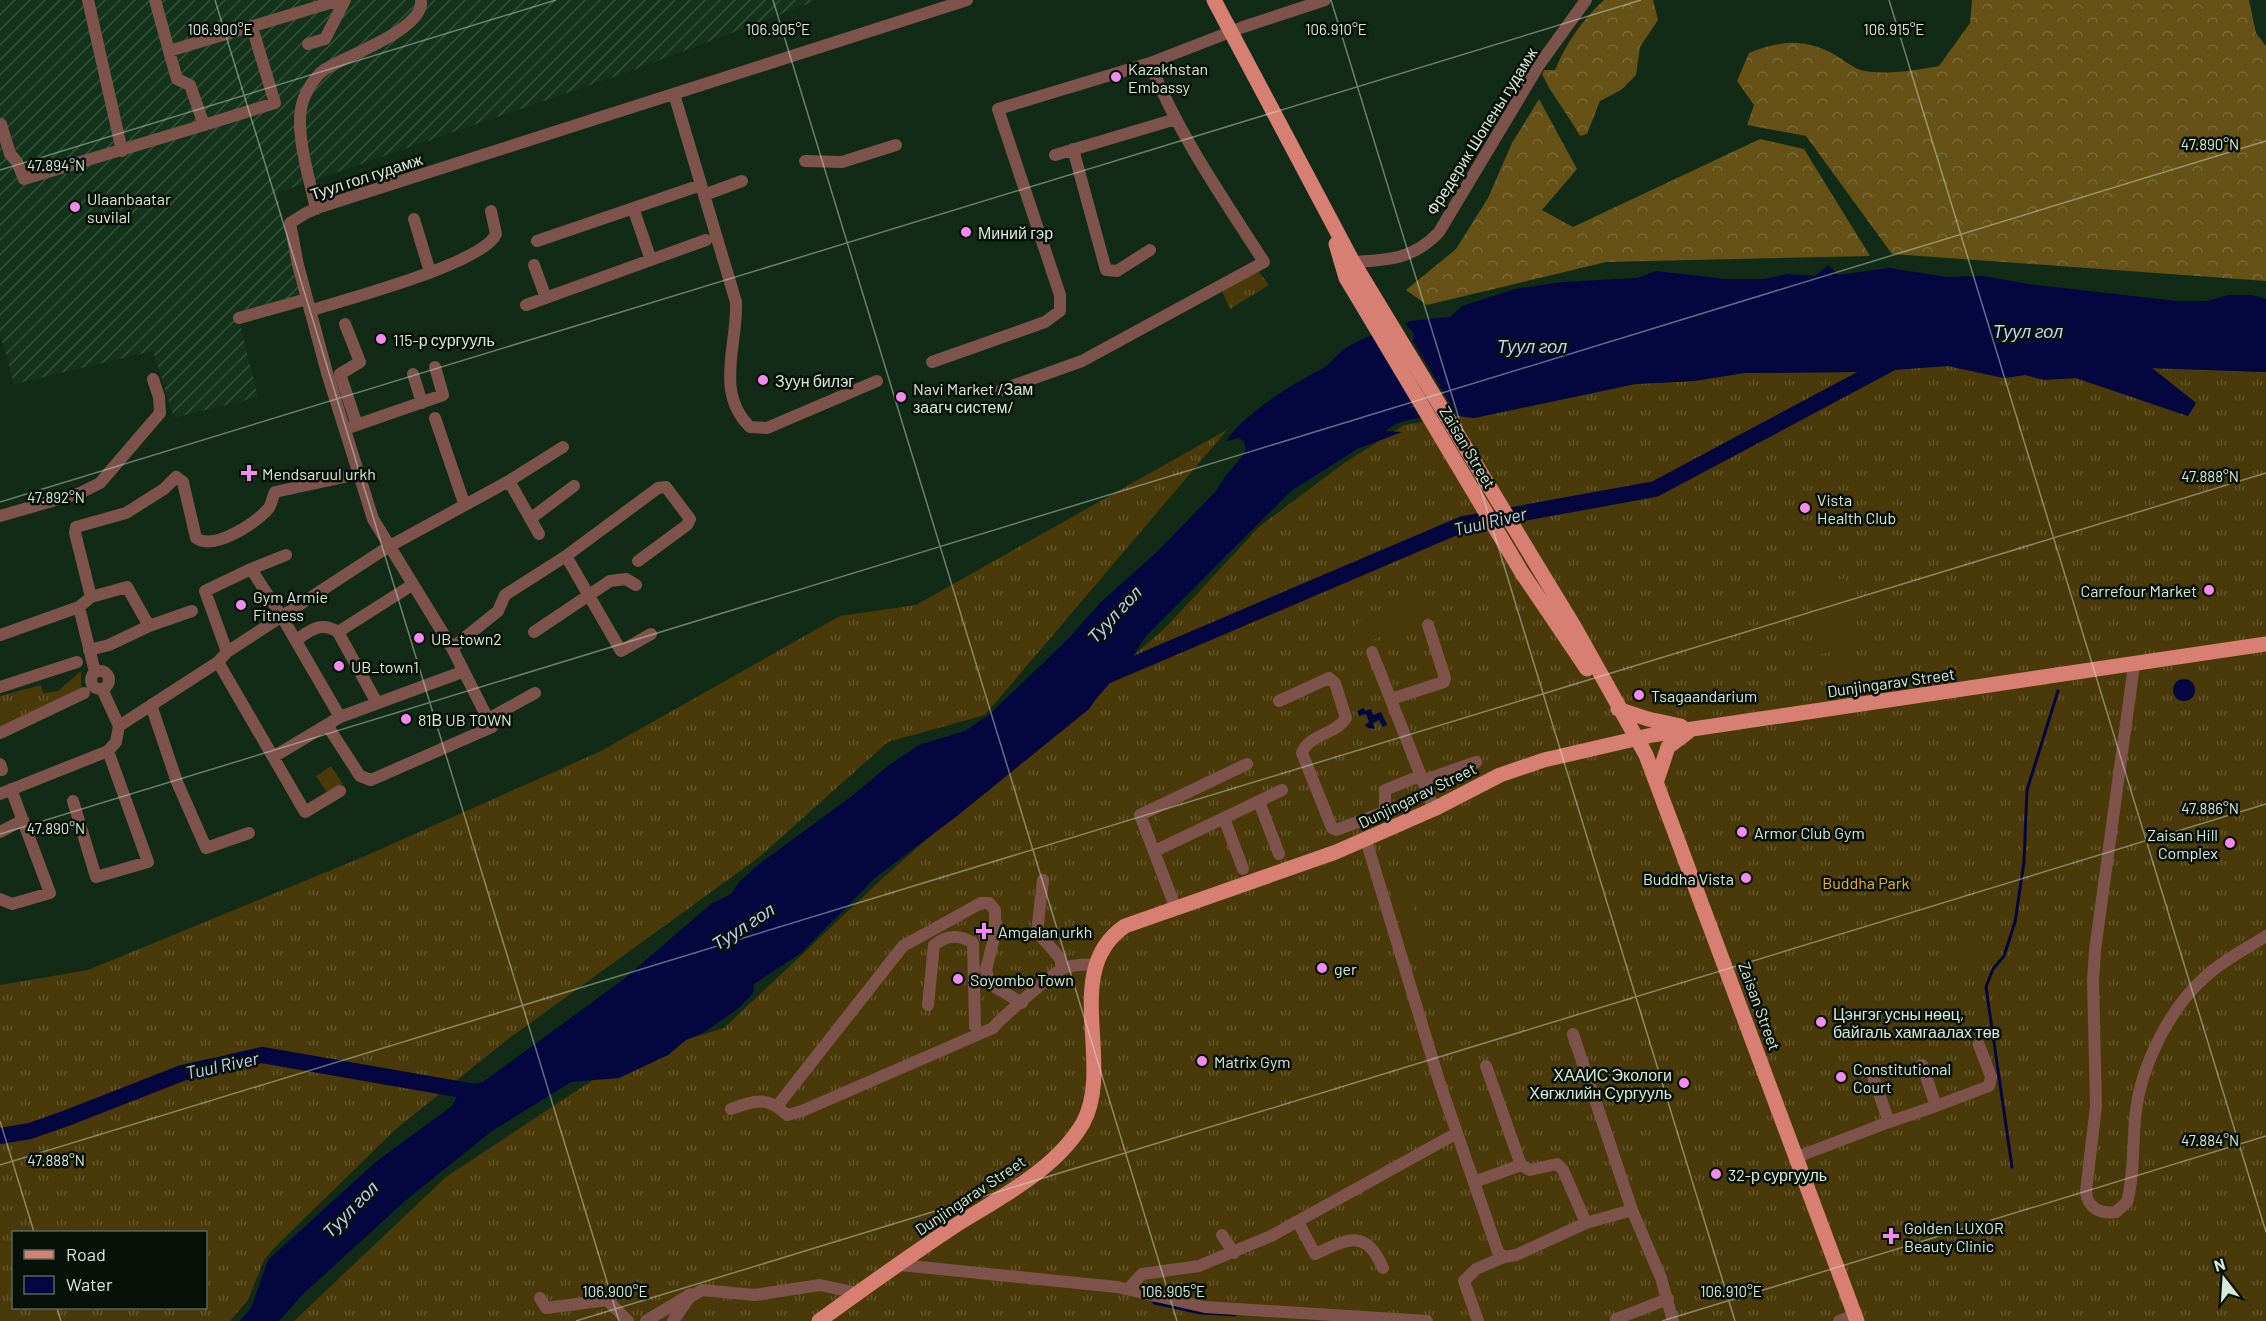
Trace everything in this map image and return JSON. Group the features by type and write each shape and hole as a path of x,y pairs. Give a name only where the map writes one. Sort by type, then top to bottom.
{"main road":[{"name":"Zaisan Street","path":"1214,0 1353,262 1367,299 1529,570 1575,628 1657,780 1855,1318"},
{"name":"Zaisan Street","path":"1330,221 1346,278 1367,299"},
{"name":"Dunjingarav Street","path":"819,1321 1028,1180 1076,1133 1084,1121 1092,1084 1092,998 1097,965 1107,940 1125,926 1366,840 1500,775 1544,760 1635,738 2266,644"},
{"path":"1618,709 1648,719 1693,729"},
{"path":"1657,780 1668,747 1693,729"}],"street":[{"path":"88,0 122,151"},
{"path":"155,0 177,79 190,85 204,125"},
{"path":"169,51 340,0"},
{"path":"308,44 325,39 345,0"},
{"path":"316,209 299,122 306,93 324,70 401,29 416,16 422,0"},
{"name":"Туул гол гудамж","path":"490,718 462,672 452,648 388,547 373,519 358,474 351,427 309,305 290,224 316,209 967,0"},
{"path":"932,362 1045,322 1060,311 1060,295 999,109 1150,63 1229,32 1325,0"},
{"name":"Фредерик Шопены гудамж","path":"1353,262 1410,255 1426,246 1439,232 1539,65 1586,0"},
{"path":"1,124 10,154 17,162 24,179 276,103 252,27"},
{"path":"1001,390 1082,361 1264,262 1176,119 1150,63"},
{"path":"674,94 736,302 736,334 728,371 735,403 745,423 750,427 767,428 878,381"},
{"path":"1055,155 1176,119"},
{"path":"805,161 843,162 896,145"},
{"path":"1073,149 1106,270 1117,271 1150,250"},
{"path":"537,241 633,208 742,181"},
{"path":"633,208 651,260"},
{"path":"239,318 309,305 452,265 477,252 494,238 496,229 491,211"},
{"path":"414,219 430,272"},
{"path":"526,305 706,240"},
{"path":"534,265 546,298"},
{"path":"345,324 360,362 340,374 351,427 443,395 435,367"},
{"path":"413,374 422,403"},
{"path":"0,516 71,496 100,483 160,413 159,397 153,379"},
{"path":"435,418 464,503"},
{"path":"119,726 388,547 464,503 510,481 563,447"},
{"path":"91,597 75,533 76,526 121,515 135,508 176,477 183,482 196,538 208,542 244,530 270,508 275,492 358,474"},
{"path":"510,481 539,534"},
{"path":"530,519 574,486"},
{"path":"452,648 498,611 505,595 566,556 658,488 666,487 690,519 687,525 638,561"},
{"path":"227,652 205,591 250,569 286,555"},
{"path":"566,556 621,651 651,634"},
{"path":"250,569 296,640 340,717"},
{"path":"534,632 610,581 626,579 636,585"},
{"path":"338,632 412,585"},
{"path":"0,635 79,607 91,597 127,587 149,626"},
{"path":"0,899 12,904 50,893 23,820 6,792 108,752 116,742 119,726 102,689 109,682 108,675 102,671 95,672 79,607"},
{"path":"89,650 110,645 149,626 192,611"},
{"path":"1391,699 1444,682 1445,678 1428,625"},
{"path":"296,640 316,626 328,626 338,632 377,703"},
{"path":"1372,652 1434,809"},
{"path":"0,687 76,662"},
{"path":"218,662 305,812 340,791"},
{"path":"2134,665 2103,884 2092,981 2096,1106 2085,1191 2088,1203 2095,1209 2116,1212 2127,1202 2139,1093 2154,1054 2178,1009 2203,978 2216,967 2266,936"},
{"path":"273,757 340,717 462,672"},
{"path":"1279,701 1321,679 1329,678 1335,682 1346,718 1342,724 1310,741 1302,753 1332,828 1336,830 1385,812 1385,790 1476,762"},
{"path":"0,733 84,693"},
{"path":"327,725 360,776 371,780 492,727 490,718 535,693"},
{"path":"150,705 177,782 206,848 249,833"},
{"path":"73,801 96,877 148,862 108,752"},
{"path":"1176,909 1140,815 1247,764"},
{"path":"1155,850 1282,790"},
{"path":"1259,802 1280,854"},
{"path":"1224,818 1243,869"},
{"path":"0,832 23,820"},
{"path":"1366,840 1457,1132 1497,1252 1504,1257"},
{"path":"1043,880 1037,932 1060,958 1062,969"},
{"path":"777,1105 903,946 981,903 989,903 995,910 995,934 986,970 990,984 1022,1003"},
{"path":"928,1005 934,945 951,936 964,937 973,943 975,1026"},
{"path":"731,1109 758,1101 777,1105 789,1116 818,1105 993,1028 1005,1014 1022,1003 1062,969 1097,965"},
{"path":"1573,1034 1632,1210 1668,1299 1673,1321"},
{"path":"1797,1157 1989,1086 1990,1077 1979,1045"},
{"path":"1922,1065 1936,1106"},
{"path":"1486,1066 1521,1165 1530,1170 1557,1164 1586,1222"},
{"path":"1873,1077 1889,1122"},
{"path":"1128,1289 1144,1273 1186,1269 1233,1253 1298,1222 1457,1132"},
{"path":"1474,1182 1521,1165"},
{"path":"1479,1321 1464,1281 1476,1269 1504,1257 1516,1255 1586,1222 1632,1210"},
{"path":"1298,1222 1315,1254 1349,1239 1359,1240 1374,1248 1383,1268"},
{"path":"1222,1235 1233,1253"},
{"path":"900,1265 1128,1289 1205,1307 1382,1316 1427,1321"},
{"path":"646,1321 695,1293 711,1290 755,1295 820,1285 858,1293"},
{"path":"673,1321 695,1293"},
{"path":"540,1298 546,1308 607,1300 628,1321"},
{"path":"1616,1319 1668,1299"},
{"path":"1839,1321 1855,1318"}],"shaded area":[{"path":"0,0 818,0 639,68 277,193 303,306 240,324 258,397 174,418 153,351 14,384 0,333"}],"green space":[{"path":"1604,0 1653,0 1658,20 1640,47 1636,75 1621,90 1600,101 1587,134 1580,136 1542,74 1544,70 1555,70 1576,32"},
{"path":"1972,0 2249,0 2256,33 2266,46 2266,281 1892,254 1806,136 1747,125 1754,105 1737,81 1749,53 1772,45 1793,43 1826,50 1865,71 1893,72 1939,66 1970,23"},
{"path":"1539,99 1577,169 1542,210 1573,227 1760,139 1804,149 1870,256 1606,262 1427,305 1406,290 1456,249 1488,198 1512,143"},
{"path":"1258,271 1269,285 1230,309 1222,291"},
{"name":"Buddha Park","path":"1948,366 2004,378 2025,375 2054,379 2076,378 2188,416 2196,403 2151,368 2266,372 2266,1321 294,1321 446,1177 626,1058 724,1028 883,878 1168,625 1260,526 1343,464 1404,425 1458,416 1474,418 1635,384 1694,381 1744,373 1845,372"},
{"path":"1228,429 985,715 888,742 758,858 507,1040 396,1129 274,1248 264,1260 248,1300 230,1321 0,1321 0,985 88,970 363,857 601,751 840,616 916,605"},
{"path":"1844,579 1854,649 1817,654 1808,583"},
{"path":"1427,597 1434,617 1364,643 1356,624"},
{"path":"1855,655 1858,675 1819,681 1815,661"},
{"path":"81,671 81,688 0,726 0,696 41,685 43,693 58,691"},
{"path":"331,766 343,784 328,794 316,776"},
{"path":"1173,804 1184,832 1168,839 1156,811"},
{"path":"1403,873 1424,946 1409,951 1388,879"},
{"path":"1978,933 1984,956 1962,962 1956,939"}],"water":[{"name":"Туул гол","path":"1829,265 1838,275 1889,268 1947,277 1983,276 2028,284 2177,301 2207,301 2228,295 2252,295 2266,299 2266,372 2152,368 2196,403 2188,416 2076,378 2044,380 2025,375 2004,378 1948,366 1865,372 1744,373 1694,381 1635,384 1474,418 1458,416 1413,341 1414,333 1405,324 1410,321 1450,317 1462,306 1515,289 1562,282 1637,278 1656,271 1725,279 1764,279 1788,274 1815,276"},
{"name":"Туул гол","path":"1380,331 1421,400 1407,408 1425,406 1430,415 1397,423 1385,431 1402,432 1357,449 1291,491 1147,635 1124,668 1089,709 957,816 876,877 801,953 754,984 753,993 739,1008 703,1033 686,1040 668,1055 619,1078 571,1082 492,1131 406,1200 302,1295 279,1321 240,1321 251,1308 268,1260 377,1161 452,1106 464,1090 483,1082 624,979 711,904 731,894 739,882 758,865 852,796 889,765 919,745 965,731 990,714 1067,640 1101,602 1159,550 1217,490 1246,450 1244,442 1239,438 1226,441 1245,420 1297,382 1325,367 1347,347"},
{"path":"2184,679 2192,682 2195,690 2192,698 2184,701 2176,698 2173,690 2176,682"},
{"path":"1364,708 1365,711 1371,709 1373,715 1381,712 1387,725 1383,727 1379,720 1373,723 1375,729 1368,728 1365,725 1369,722 1366,714 1359,716 1357,711"}],"waterway":[{"name":"Tuul River","path":"1104,677 1463,524 1655,489 1897,360"},
{"path":"2012,1167 1986,987 1993,969 2004,956 2015,922 2024,862 2027,790 2058,691"},
{"name":"Tuul River","path":"0,1136 30,1131 182,1073 262,1055 486,1094"},
{"path":"1154,1303 1201,1313 1235,1315"}],"place":[{"name":"Kazakhstan Embassy","path":"1116,77"},
{"name":"Ulaanbaatar suvilal","path":"75,207"},
{"name":"Миний гэр","path":"966,232"},
{"name":"115-р сургууль","path":"381,339"},
{"name":"Зуун билэг","path":"763,380"},
{"name":"Navi Market /Зам заагч систем/","path":"901,397"},
{"name":"Mendsaruul urkh","path":"249,473"},
{"name":"Vista Health Club","path":"1805,508"},
{"name":"Carrefour Market","path":"2209,590"},
{"name":"Gym Armie Fitness","path":"241,605"},
{"name":"UB_town2","path":"419,638"},
{"name":"UB_town1","path":"339,666"},
{"name":"Tsagaandarium","path":"1639,695"},
{"name":"81В UB TOWN","path":"406,719"},
{"name":"Armor Club Gym","path":"1742,832"},
{"name":"Zaisan Hill Complex","path":"2230,843"},
{"name":"Buddha Vista","path":"1746,878"},
{"name":"Amgalan urkh","path":"984,931"},
{"name":"ger","path":"1322,968"},
{"name":"Soyombo Town","path":"958,979"},
{"name":"Цэнгэг усны нөөц, байгаль хамгаалах төв","path":"1821,1022"},
{"name":"Matrix Gym","path":"1202,1061"},
{"name":"Constitutional Court","path":"1841,1077"},
{"name":"ХААИС Экологи Хөгжлийн Сургууль","path":"1684,1083"},
{"name":"32-р сургууль","path":"1716,1174"},
{"name":"Golden LUXOR Beauty Clinic","path":"1891,1236"}]}
